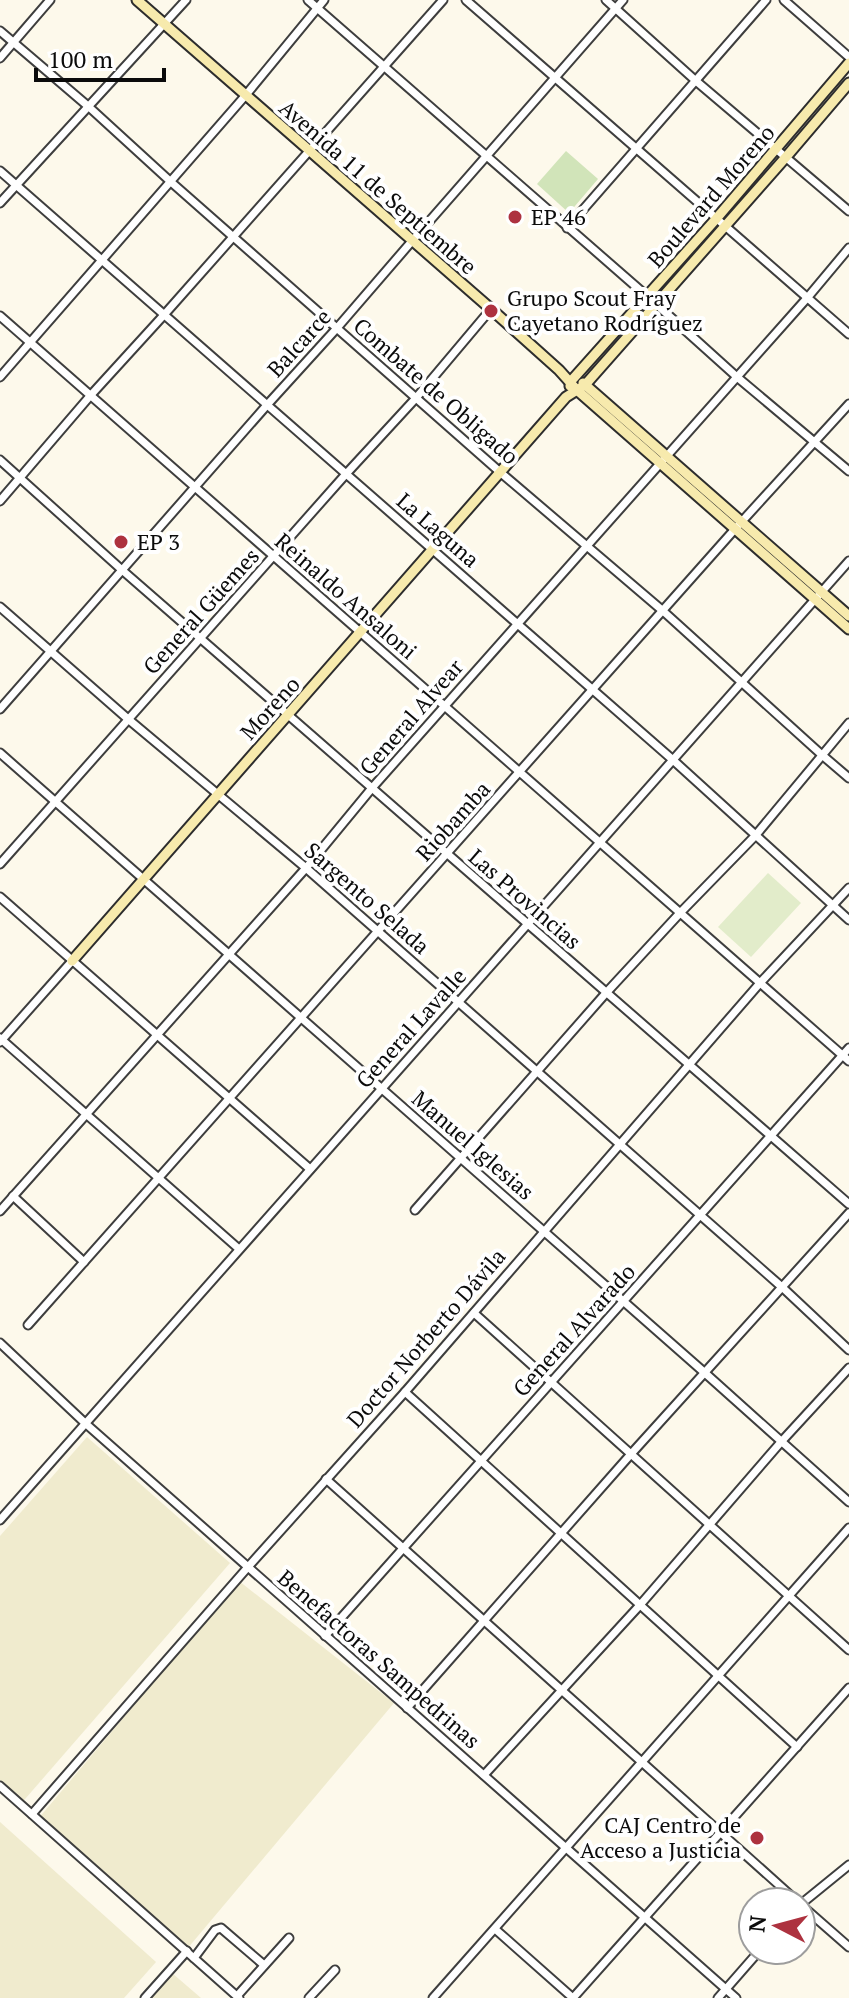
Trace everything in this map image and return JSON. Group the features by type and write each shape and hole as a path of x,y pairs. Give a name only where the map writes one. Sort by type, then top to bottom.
{"main road":[{"name":"Avenida 11 de Septiembre","path":"137,0 819,596 849,629"},
{"name":"Boulevard Moreno","path":"566,397 647,296 849,63"},
{"name":"Boulevard Moreno","path":"577,384 656,304 849,83"},
{"name":"Moreno","path":"72,961 566,397"},
{"name":"Avenida 11 de Septiembre","path":"819,596 849,616"}],"street":[{"path":"0,58 50,0"},
{"path":"0,203 186,0"},
{"path":"308,0 737,377 849,471"},
{"path":"0,377 245,96 324,0"},
{"path":"0,501 443,0"},
{"path":"466,0 849,334"},
{"path":"606,0 849,211"},
{"name":"Balcarce","path":"0,709 623,0"},
{"path":"567,228 766,0"},
{"path":"784,0 849,57"},
{"name":"Combate de Obligado","path":"0,31 500,472 663,611 849,778"},
{"name":"La Laguna","path":"0,171 594,690 849,920"},
{"name":"General Alvear","path":"0,1211 306,868 372,788 849,248"},
{"name":"General Güemes","path":"0,864 416,398 491,309"},
{"name":"Reinaldo Ansaloni","path":"0,316 846,1058"},
{"name":"Riobamba","path":"28,1325 849,404"},
{"name":"Las Provincias","path":"0,460 849,1204"},
{"name":"General Lavalle","path":"0,1520 849,561"},
{"name":"Sargento Selada","path":"0,607 306,868 783,1288 849,1350"},
{"path":"415,1210 606,993 755,836 849,723"},
{"name":"Manuel Iglesias","path":"0,753 849,1502"},
{"name":"Doctor Norberto Dávila","path":"32,1814 405,1392 760,983 849,888"},
{"path":"0,897 310,1169"},
{"name":"Moreno","path":"1,1040 72,961"},
{"path":"1,1040 239,1249"},
{"name":"General Alvarado","path":"325,1636 769,1135 846,1058 849,1048"},
{"path":"13,1196 84,1262"},
{"path":"407,1708 849,1213"},
{"path":"474,1313 849,1650"},
{"name":"Benefactoras Sampedrinas","path":"0,1343 85,1423 736,1998"},
{"path":"484,1775 640,1605 849,1368"},
{"path":"405,1392 797,1747"},
{"path":"326,1479 781,1886"},
{"path":"433,1998 849,1528"},
{"path":"495,1929 573,1998 849,1688"},
{"path":"0,1786 238,1997 289,1938"},
{"path":"817,1890 849,1865"},
{"path":"817,1918 849,1947"},
{"path":"194,1958 215,1930 221,1928 264,1965"},
{"path":"145,1998 187,1951"},
{"path":"718,1998 746,1966"},
{"path":"309,1998 335,1970"}],"shaded area":[{"path":"87,1437 230,1563 19,1806 0,1788 0,1536"},
{"path":"239,1581 394,1703 187,1949 38,1819"},
{"path":"0,1822 156,1962 124,1998 0,1998"},
{"path":"165,1967 201,1998 139,1998"}],"green space":[{"path":"566,151 598,179 569,213 537,184"},
{"path":"768,873 801,903 751,957 718,927"}],"place":[{"name":"EP 46","path":"515,217"},
{"name":"Grupo Scout Fray Cayetano Rodríguez","path":"491,311"},
{"name":"EP 3","path":"121,542"},
{"name":"CAJ Centro de Acceso a Justicia","path":"757,1838"}]}
